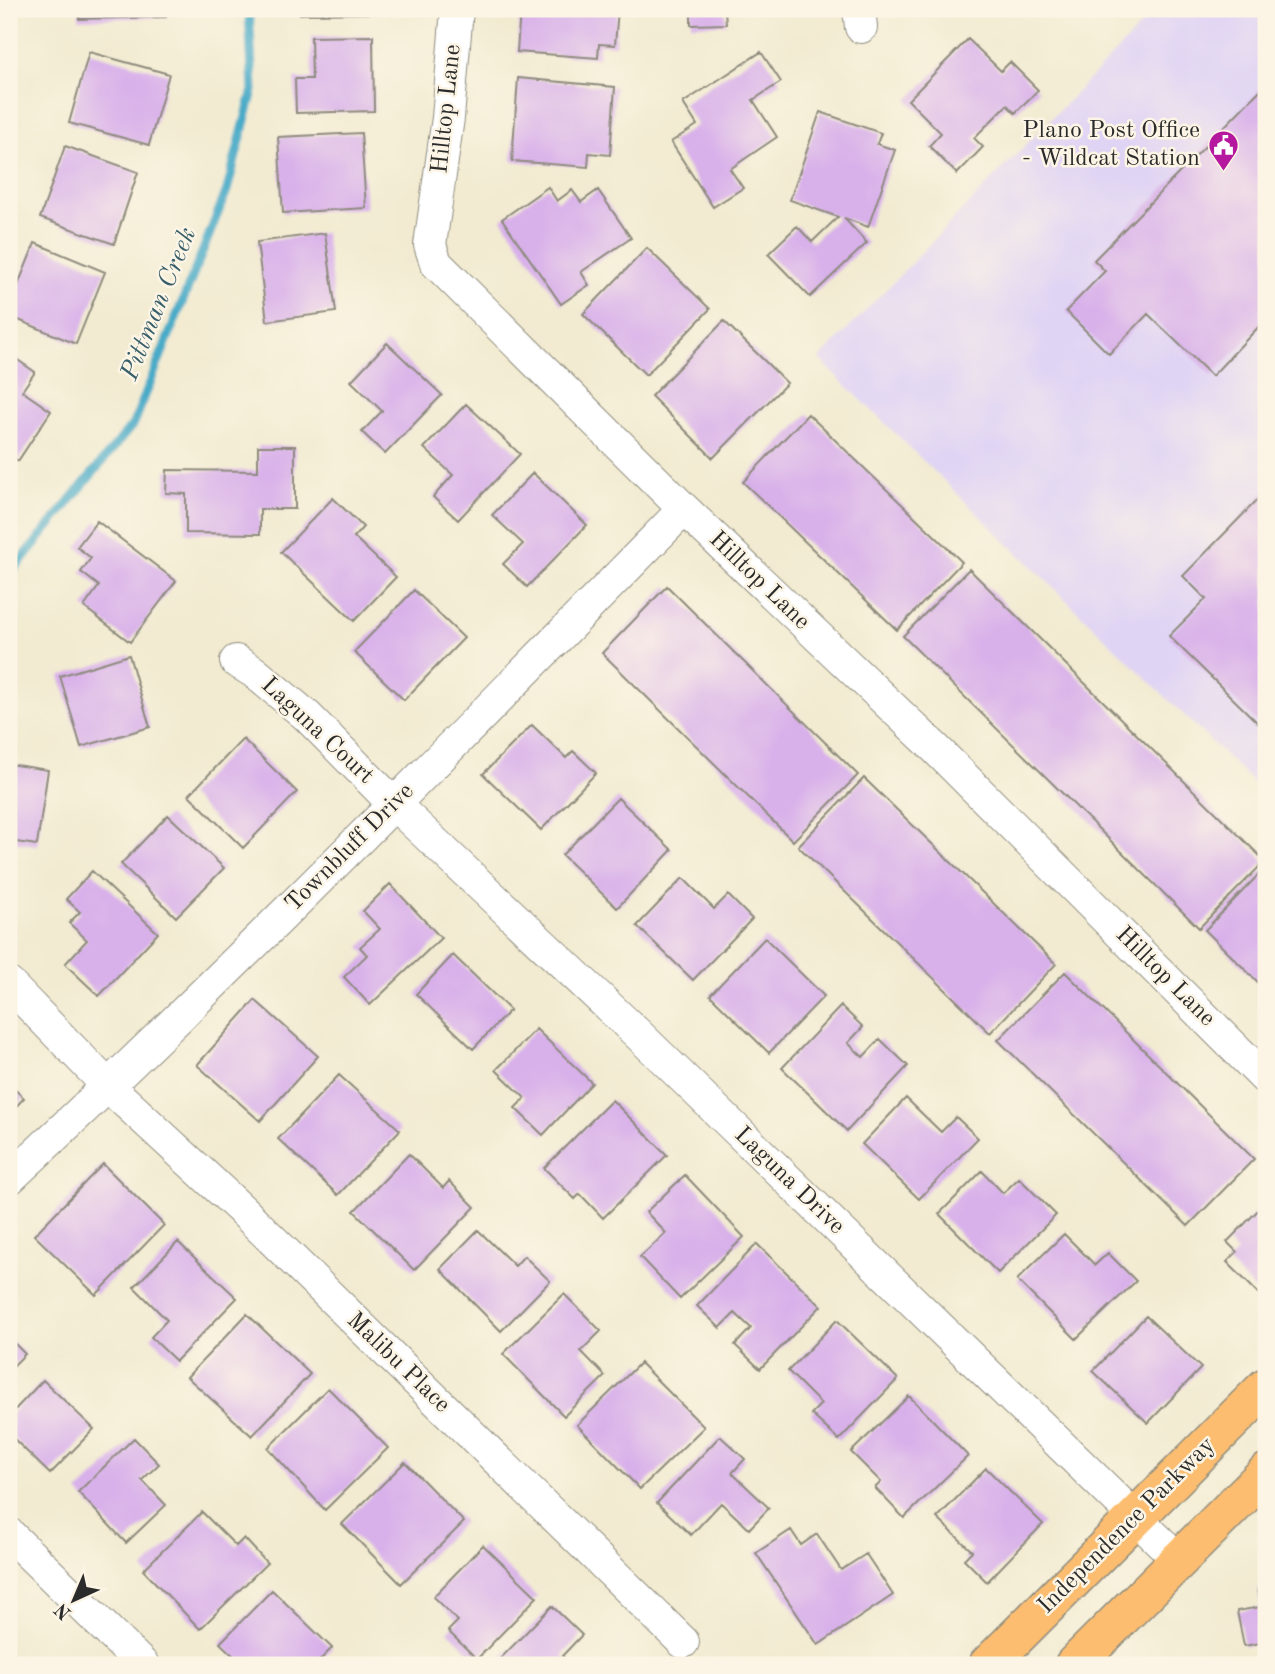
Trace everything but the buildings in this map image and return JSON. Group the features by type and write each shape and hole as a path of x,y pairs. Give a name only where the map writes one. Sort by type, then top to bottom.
{"main road":[{"name":"Independence Parkway","path":"988,1665 1266,1387"},
{"path":"1074,1665 1266,1473"}],"street":[{"name":"Hilltop Lane","path":"457,9 448,118 430,245 436,263 684,509 933,746 1266,1079"},
{"name":"Townbluff Drive","path":"9,1180 395,805 684,509"},
{"name":"Laguna Court","path":"236,661 254,672 307,716 395,805"},
{"name":"Laguna Drive","path":"395,805 641,1037 1179,1560"},
{"name":"Malibu Place","path":"9,984 108,1086 242,1210 683,1642"},
{"path":"9,1534 143,1665"}],"shaded area":[{"name":"Plano Post Office - Wildcat Station","path":"1157,9 1266,9 1266,795 819,359"}],"waterway":[{"name":"Pittman Creek","path":"9,575 134,423 227,190 253,90 249,9"}],"place":[{"name":"Plano Post Office - Wildcat Station","path":"1223,172"}]}
